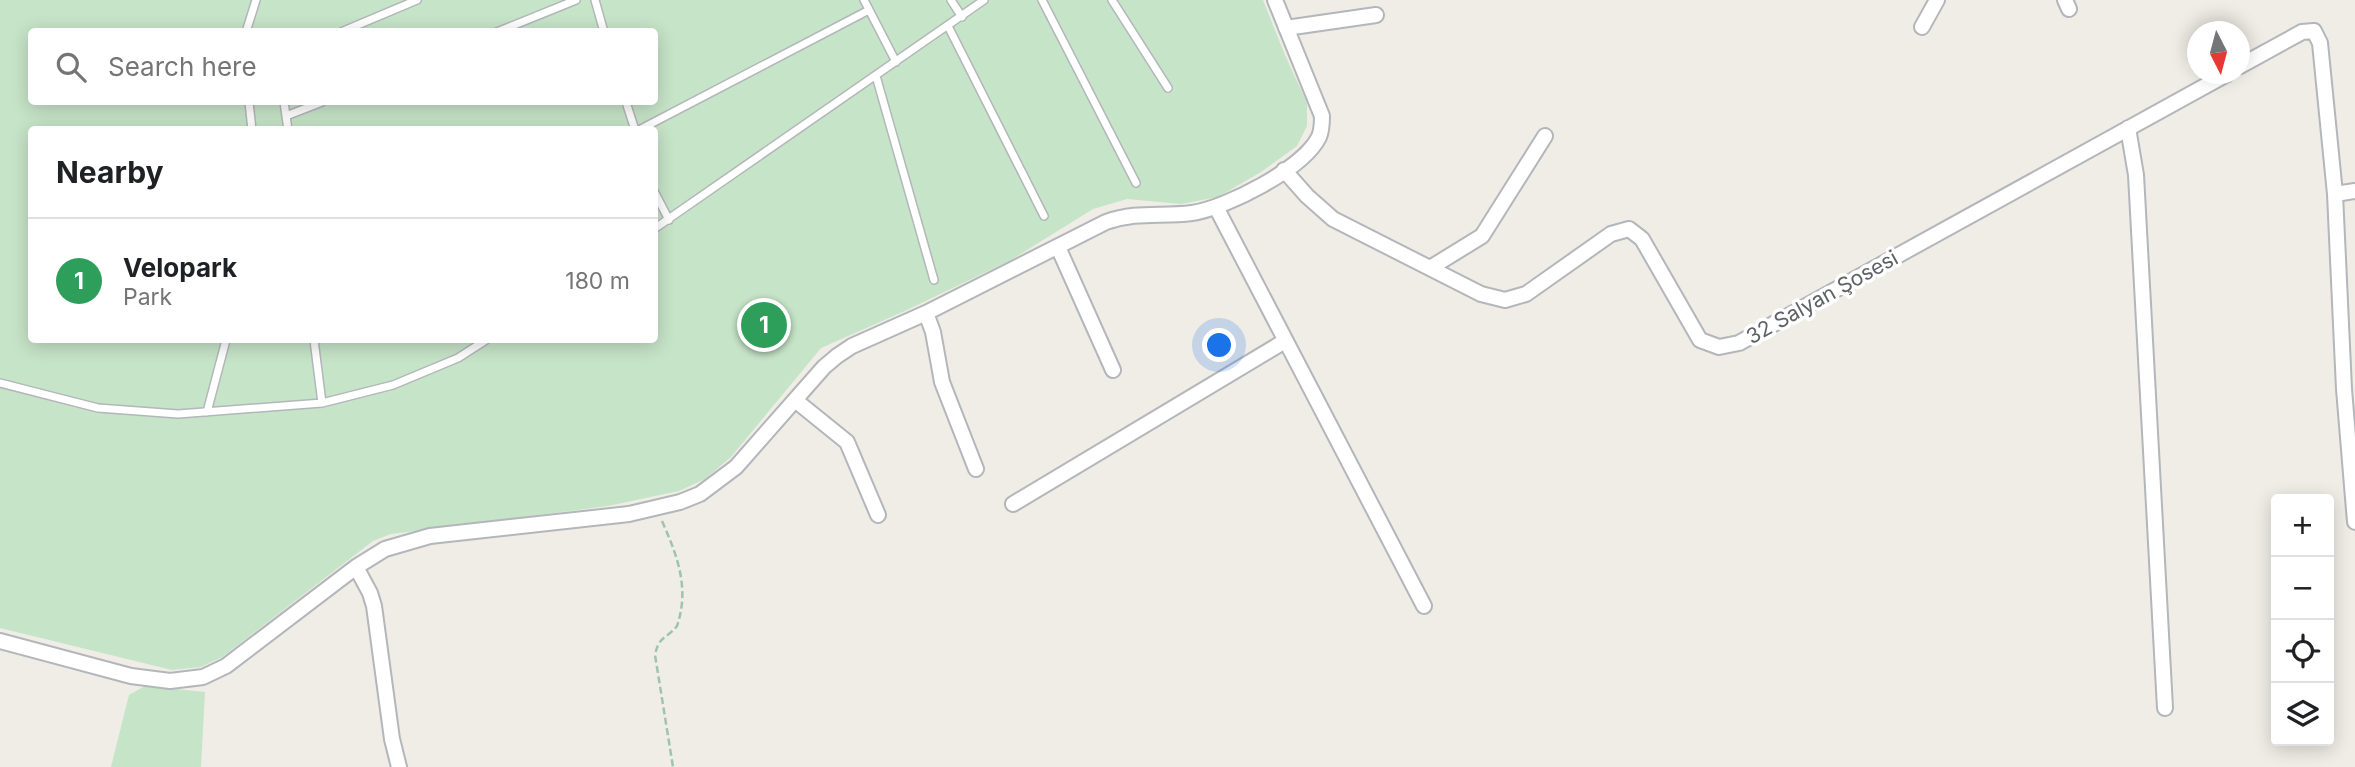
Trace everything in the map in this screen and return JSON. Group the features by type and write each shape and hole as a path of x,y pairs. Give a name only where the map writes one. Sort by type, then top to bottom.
{"street":[{"path":"0,641 131,676 186,681 203,677 226,666 356,567 385,549 430,536 629,514 680,502 700,494 749,453 824,367 852,346 926,313 1107,222 1125,216 1193,213 1216,207 1254,190 1311,148 1322,129 1322,116 1275,0"},
{"path":"1922,27 1937,0"},
{"path":"1286,28 1377,15"},
{"path":"2250,60 2302,32 2314,32 2320,43 2350,388 2355,522"},
{"name":"32 Salyan Şosesi","path":"1284,170 1333,219 1481,293 1505,300 1526,294 1611,234 1629,229 1642,239 1700,341 1719,347 1739,343 2209,84"},
{"path":"2128,128 2136,175 2165,708"},
{"path":"1430,268 1482,236 1545,136"},
{"path":"2335,194 2355,191"},
{"path":"1216,207 1424,606"},
{"path":"1058,247 1113,370"},
{"path":"926,313 933,332 942,382 976,469"},
{"path":"1013,504 1285,341"},
{"path":"795,400 847,442 878,515"},
{"path":"356,567 374,606 392,739 399,767"}],"lane":[{"path":"247,28 256,0"},
{"path":"350,28 417,0"},
{"path":"508,28 576,0"},
{"path":"594,0 603,28"},
{"path":"864,0 896,62"},
{"path":"951,0 962,17"},
{"path":"658,227 984,0"},
{"path":"1042,0 1136,183"},
{"path":"1112,0 1168,89"},
{"path":"645,126 869,10"},
{"path":"948,26 1044,216"},
{"path":"876,76 934,280"},
{"path":"249,105 252,126"},
{"path":"284,105 287,126"},
{"path":"286,116 314,105"},
{"path":"627,105 635,126"},
{"path":"658,199 669,220"},
{"path":"207,412 225,343"},
{"path":"314,343 323,402"},
{"path":"0,383 98,408 178,414 207,412 323,402 393,385 458,358 481,343"}],"path":[{"path":"656,508 677,555 683,579 683,602 677,626 663,636 657,644 655,655 673,767"}],"green space":[{"path":"0,0 1263,0 1307,103 1307,126 1297,146 1261,172 1218,197 1181,204 1127,199 1093,209 1011,260 821,348 731,457 705,479 679,491 608,506 391,534 373,541 222,657 201,667 172,670 0,628"},
{"path":"145,686 205,692 201,767 111,767 129,695"}],"place":[{"name":"Velopark","path":"764,325"}]}
